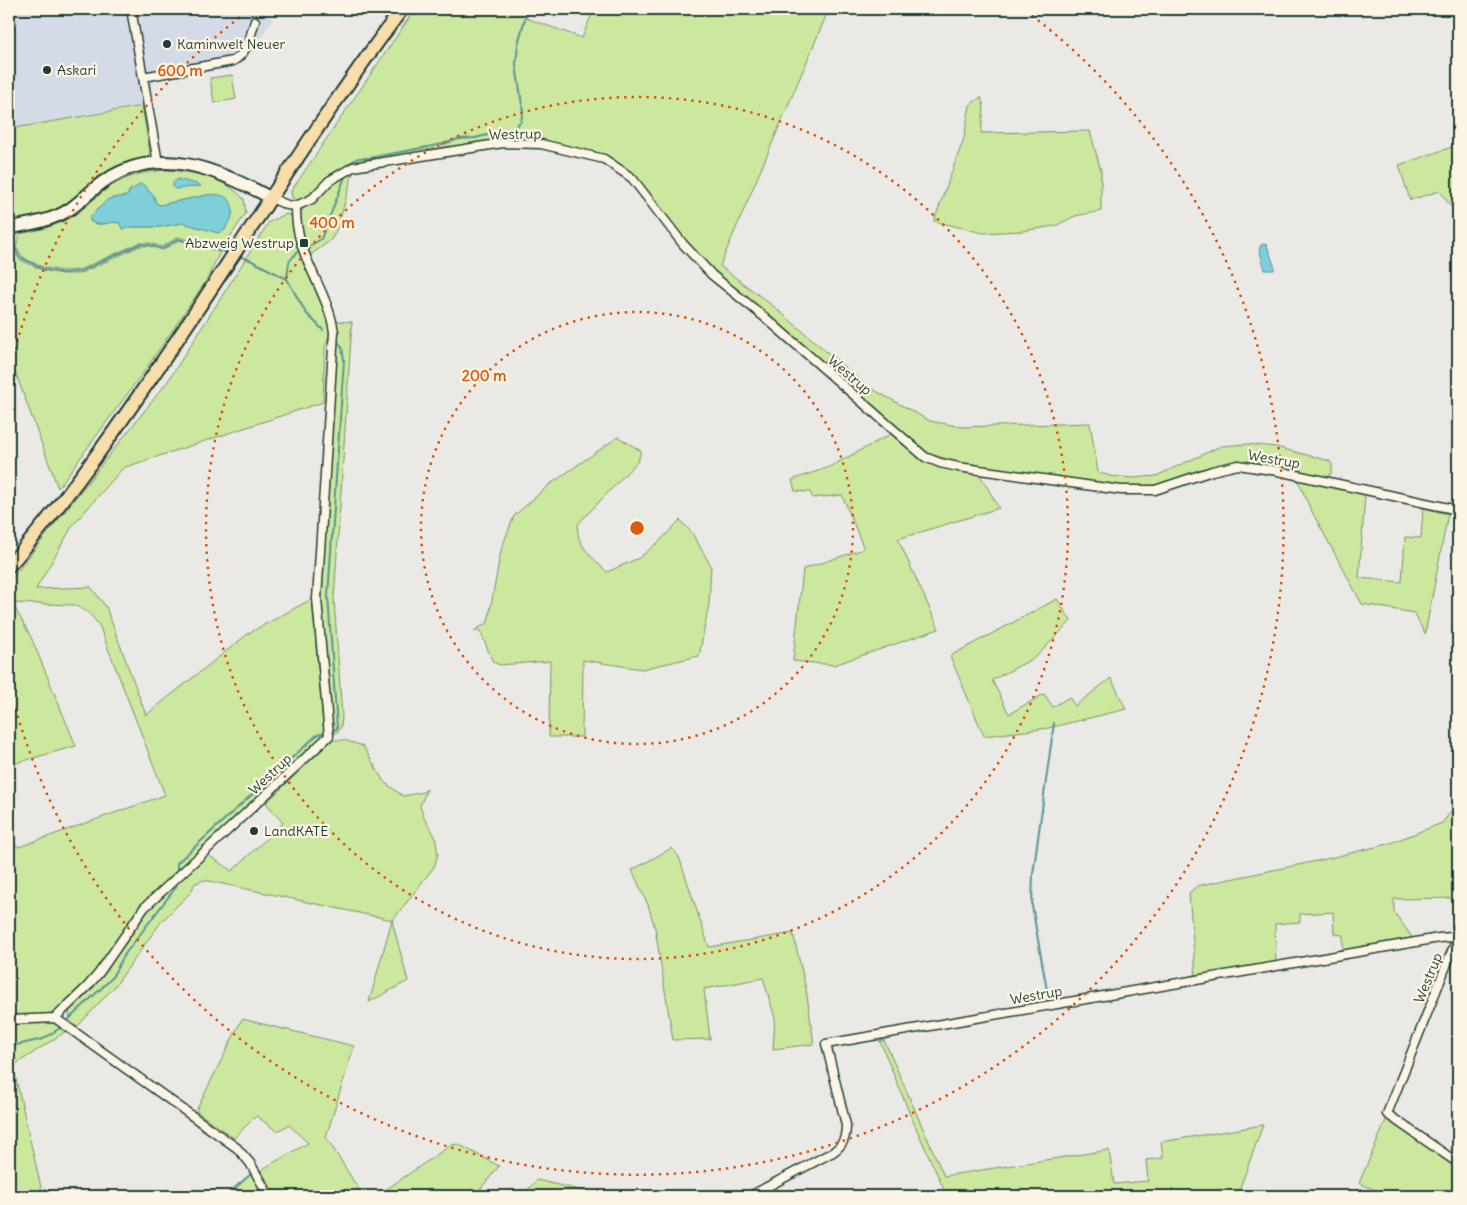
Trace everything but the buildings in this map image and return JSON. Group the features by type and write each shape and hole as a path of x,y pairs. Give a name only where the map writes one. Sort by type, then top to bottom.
{"main road":[{"path":"9,566 52,514 156,372 354,75 402,9"}],"street":[{"path":"131,9 158,163"},
{"path":"143,77 220,65 233,61 242,56 246,50 255,20"},
{"name":"Westrup","path":"55,1018 99,973 144,908 330,736 318,598 334,332 332,318 302,244 298,230 296,206 312,199 330,181 353,167 503,143 541,144 604,159 632,178 683,244 712,275 768,320 925,457 932,460 958,467 1120,490 1155,490 1212,471 1238,465 1278,471 1458,510"},
{"path":"9,228 52,218 70,209 116,175 134,168 158,163 181,163 208,169 237,180 287,205 296,206"},
{"name":"Westrup","path":"750,1196 833,1152 843,1144 846,1125 826,1044 1452,937 1458,938 1387,1114 1458,1163"},
{"path":"9,1020 55,1018 205,1123 237,1148 250,1163 269,1196"}],"shaded area":[{"path":"9,9 260,9 273,20 246,58 239,64 229,69 156,80 151,87 154,103 9,129"}],"green space":[{"path":"415,9 530,9 526,18 582,38 594,9 829,9 720,266 773,306 867,386 930,421 962,427 1090,423 1098,472 1110,476 1133,478 1156,476 1221,446 1247,444 1276,447 1330,461 1332,472 1327,479 1237,464 1154,489 1121,489 982,468 922,452 714,275 684,242 633,176 604,156 541,141 353,165 309,197 300,200 292,198 291,191"},
{"path":"232,75 236,99 214,103 210,78"},
{"path":"981,97 984,107 981,133 1090,131 1101,171 1101,211 1075,216 1055,226 1022,231 983,233 934,221 964,138 970,105"},
{"path":"142,106 150,153 142,161 61,208 31,221 9,221 9,129"},
{"path":"1458,145 1458,217 1440,191 1410,200 1399,165"},
{"path":"354,169 338,227 331,240 309,256 300,229 299,214 330,183"},
{"path":"178,171 209,177 228,186 244,199 246,213 222,249 178,237 162,247 150,243 139,243 79,270 62,271 43,267 29,261 23,257 16,247 20,238 17,234 39,230 66,220 118,182 142,173","holes":["137,187 147,189 153,194 156,203 160,205 207,195 222,196 231,205 231,219 226,225 225,230 209,230 183,223 160,227 131,227 124,229 120,223 116,222 98,224 90,221 91,216 94,215 96,210 112,198 127,196 129,191"]},
{"path":"286,214 294,216 328,316 330,333 325,347 323,402 123,468 73,525 36,589 91,587 106,607 146,715 249,633 312,599 324,735 143,906 86,985 58,1010 49,1014 9,1018 9,777 13,844 19,847 165,795 99,625 89,613 74,605 12,603 31,637 76,746 9,765 9,582 168,381 269,222"},
{"path":"179,240 220,252 206,281 145,370 58,488 9,355 9,241 19,259 42,270 62,274 79,274 140,246 149,246 163,250"},
{"path":"335,321 352,322 334,599 342,716 341,727 337,733 331,734 318,598"},
{"path":"891,434 919,458 979,473 999,508 898,539 939,629 834,665 793,661 803,569 864,549 842,495 813,498 810,492 795,491 792,480 829,467"},
{"path":"618,437 641,451 638,461 579,523 579,537 586,550 607,572 639,558 661,540 680,520 692,533 711,566 709,604 699,656 642,669 583,660 582,737 549,737 550,661 500,665 493,662 480,631 474,631 488,622 501,550 514,516 549,485"},
{"path":"1297,478 1365,495 1359,578 1402,582 1405,537 1421,538 1423,508 1448,514 1425,634 1414,613 1362,604 1310,508"},
{"path":"1057,599 1071,621 1036,657 992,680 1009,714 1044,694 1053,707 1069,697 1075,706 1111,678 1126,709 1049,728 984,736 950,656"},
{"path":"332,740 344,740 363,746 384,782 403,796 423,792 427,789 420,806 424,818 435,836 438,854 434,867 392,921 408,981 369,1002 392,920 204,880 194,884 192,891 161,922 115,986 77,1027 70,1021 69,1010 89,992 148,909 178,879 208,855 232,871 283,823 266,803"},
{"path":"1454,808 1458,809 1458,898 1394,899 1394,912 1414,940 1343,954 1343,935 1334,934 1333,912 1300,914 1300,922 1275,924 1276,966 1196,978 1189,893 1197,886 1388,844 1442,823"},
{"path":"672,848 679,857 709,947 793,933 806,989 814,1044 773,1049 775,1018 763,978 704,989 710,1039 673,1040 655,928 648,905 632,870"},
{"path":"242,1019 354,1046 326,1137 363,1196 276,1196 261,1170 308,1143 289,1125 277,1131 256,1116 234,1138 196,1111"},
{"path":"53,1021 68,1030 13,1066 43,1196 9,1196 9,1024"},
{"path":"884,1040 944,1176 1109,1150 1114,1184 1148,1181 1146,1160 1163,1158 1161,1142 1263,1125 1237,1196 947,1196 912,1119 880,1041"},
{"path":"1388,1116 1458,1167 1458,1196 1388,1196 1359,1183"},
{"path":"458,1144 499,1166 475,1196 363,1196 378,1195 451,1145"},
{"path":"251,1174 264,1196 228,1196"},
{"path":"537,1180 600,1195 600,1196 522,1196"}],"water":[{"path":"178,179 201,186 175,189 173,183"},
{"path":"139,184 146,186 149,192 153,194 156,203 160,205 207,195 223,196 230,200 232,204 231,218 225,230 218,233 183,223 160,227 131,227 122,229 120,223 98,224 90,221 90,217 108,199 127,196 131,189"},
{"path":"1264,244 1267,245 1275,268 1274,270 1265,270 1259,249"}],"waterway":[{"path":"348,164 358,158 369,158 513,129 521,121 523,111 516,65 518,44 526,15 525,9"},
{"path":"308,247 321,239 345,177"},
{"path":"12,243 20,257 43,269 62,273 79,272 140,244 162,249 178,239 228,253"},
{"path":"287,279 289,262 297,252"},
{"path":"237,256 248,259 287,279 306,313 323,330"},
{"path":"330,731 337,729 328,596 344,360 342,347 339,343"},
{"path":"1048,996 1032,906 1033,874 1054,723"},
{"path":"177,874 177,863 317,735 326,732"},
{"path":"68,1020 111,979 125,954 176,887 176,883"},
{"path":"9,1048 43,1039 60,1028"},
{"path":"225,1196 251,1174"}],"place":[{"name":"Kaminwelt Neuer","path":"167,44"},
{"name":"Askari","path":"47,70"},
{"name":"Abzweig Westrup","path":"304,243"},
{"name":"LandKATE","path":"254,831"}]}
